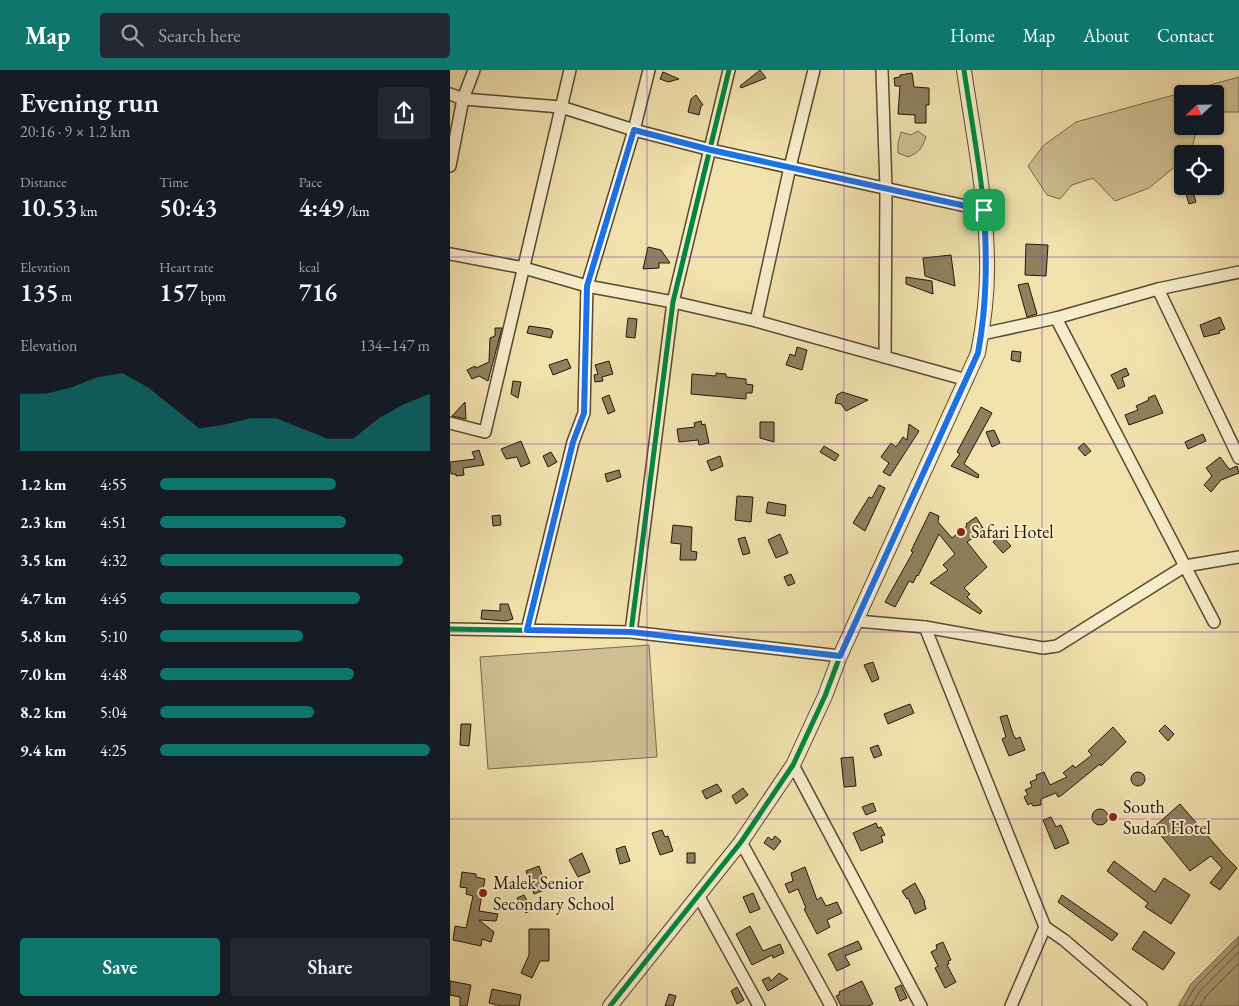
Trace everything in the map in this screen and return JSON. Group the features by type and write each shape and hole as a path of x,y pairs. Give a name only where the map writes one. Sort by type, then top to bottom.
{"street":[{"path":"450,166 463,99 474,70"},
{"path":"450,423 485,432 570,70"},
{"path":"527,630 573,442 584,413 587,286 634,130 649,70"},
{"path":"631,632 673,302 729,70"},
{"path":"756,322 790,167 814,70"},
{"path":"882,70 886,188 885,357"},
{"path":"610,1006 741,842 793,765 825,696 840,656 978,353 985,306 987,259 984,210 964,70"},
{"path":"450,94 463,99 561,107 634,130 711,150 984,210"},
{"path":"450,254 524,268 587,286 673,302 756,322 967,380"},
{"path":"982,334 1056,318 1158,289 1239,272"},
{"path":"1158,289 1239,458"},
{"path":"1056,318 1214,622"},
{"path":"857,620 925,627 1043,648 1056,646 1185,566 1239,557"},
{"path":"925,627 1045,927 1064,940 1141,1006"},
{"path":"450,629 631,632 840,656"},
{"path":"793,765 922,1006"},
{"path":"741,842 831,1006"},
{"path":"698,895 759,1006"},
{"path":"1011,1006 1045,927"}],"shaded area":[{"path":"1239,77 1239,112 1224,112 1224,85 1210,85"},
{"path":"1174,95 1174,135 1195,135 1193,145 1174,145 1174,168 1149,188 1115,201 1093,178 1072,185 1060,199 1047,195 1028,166 1044,145 1076,122"},
{"path":"918,131 926,137 920,150 908,157 898,153 901,132 911,135"},
{"path":"649,645 657,757 488,769 480,657"}],"water":[{"path":"1239,936 1239,1006 1178,1006 1191,984"}],"building":[{"path":"760,70 766,78 741,88 740,86"},
{"path":"663,72 679,79 668,82 660,79"},
{"path":"912,73 914,87 929,88 929,105 926,105 926,123 915,123 915,115 898,114 900,86 895,86 894,78"},
{"path":"696,95 703,105 699,115 688,112 691,99"},
{"path":"1186,195 1194,195 1196,202 1189,204"},
{"path":"1026,244 1048,245 1046,276 1025,275"},
{"path":"648,247 661,250 670,263 659,263 659,268 643,269"},
{"path":"951,255 955,286 925,276 923,258"},
{"path":"906,277 932,281 933,294 906,284"},
{"path":"1028,283 1037,314 1027,317 1018,285"},
{"path":"1220,317 1225,329 1219,331 1220,333 1204,337 1200,325"},
{"path":"628,318 637,319 635,338 626,337"},
{"path":"529,326 550,329 553,331 551,338 527,333"},
{"path":"495,328 502,328 488,381 479,376 472,379 467,370 489,362 490,338 495,336"},
{"path":"797,347 807,350 802,370 786,365 790,354 795,356"},
{"path":"1012,351 1021,352 1020,362 1011,360"},
{"path":"567,359 571,368 553,375 549,365"},
{"path":"609,361 613,374 602,377 603,381 595,382 594,375 598,374 595,365"},
{"path":"1126,368 1129,375 1122,378 1125,386 1118,389 1111,375"},
{"path":"716,373 726,374 726,377 746,379 746,384 753,385 752,393 746,393 746,399 691,394 692,374 716,376"},
{"path":"513,381 521,382 518,398 511,394"},
{"path":"842,392 868,400 846,411 841,404 835,403 837,395"},
{"path":"609,395 615,411 608,414 602,398"},
{"path":"1155,395 1163,413 1129,425 1125,415 1138,410 1136,406"},
{"path":"465,402 466,419 452,416"},
{"path":"981,407 992,413 964,464 979,475 978,478 951,466 960,454 957,452"},
{"path":"701,421 702,425 705,424 709,443 699,445 698,440 679,442 677,429 695,427 694,423"},
{"path":"760,422 774,422 774,442 760,438"},
{"path":"909,424 919,431 890,476 883,472 889,463 881,457 891,443 896,447 903,437 907,440"},
{"path":"994,430 1000,443 992,447 986,432"},
{"path":"1203,434 1206,441 1188,449 1185,442"},
{"path":"521,441 530,463 521,467 517,457 506,459 501,449"},
{"path":"1084,443 1091,451 1085,456 1078,448"},
{"path":"824,446 839,455 835,461 820,452"},
{"path":"479,450 484,465 463,468 464,475 456,476 456,474 451,474 450,462 475,459 472,452"},
{"path":"551,452 557,462 548,467 543,456"},
{"path":"720,456 723,466 711,471 707,461"},
{"path":"1220,457 1230,470 1237,466 1239,473 1221,480 1211,492 1204,485 1212,476 1206,468"},
{"path":"619,470 621,477 607,482 605,474"},
{"path":"879,485 885,488 865,531 853,523 869,497 872,498"},
{"path":"737,496 753,497 751,522 735,520"},
{"path":"768,502 786,505 785,516 766,513"},
{"path":"930,512 939,516 938,522 952,538 976,517 983,528 978,531 980,533 967,542 987,567 964,588 970,594 967,597 982,611 980,614 930,583 948,570 943,565 955,554 939,534 918,576 913,583 909,581 895,607 885,602 913,552 911,551"},
{"path":"500,515 501,525 493,526 492,516"},
{"path":"673,525 692,527 691,551 697,552 696,560 680,560 681,544 671,543"},
{"path":"780,534 788,553 776,558 768,540"},
{"path":"1001,535 1011,546 1003,553 993,542"},
{"path":"745,537 750,553 743,555 738,539"},
{"path":"791,574 795,583 788,586 784,577"},
{"path":"500,604 508,604 513,619 506,621 481,619 482,610 500,611"},
{"path":"873,662 879,679 872,682 864,665"},
{"path":"910,704 914,713 888,724 884,714"},
{"path":"1007,715 1013,734 1016,739 1020,737 1025,750 1009,756 1002,739 1006,737 1000,717"},
{"path":"461,724 471,724 469,746 460,745"},
{"path":"1165,725 1174,734 1168,741 1159,731"},
{"path":"1113,727 1126,742 1101,766 1100,764 1062,795 1058,797 1056,793 1041,799 1041,805 1033,806 1031,803 1028,805 1024,797 1028,795 1025,790 1032,787 1030,782 1037,779 1036,775 1044,772 1050,785 1067,777 1063,773 1073,765 1075,768 1092,755 1088,751"},
{"path":"878,745 882,755 874,758 870,748"},
{"path":"853,757 856,786 844,787 841,758"},
{"path":"1138,772 1143,774 1145,779 1143,784 1138,786 1133,784 1131,779 1133,774"},
{"path":"717,784 722,791 706,799 702,791"},
{"path":"743,788 748,795 736,804 732,796"},
{"path":"873,803 876,811 866,815 862,807"},
{"path":"1180,804 1237,868 1220,890 1210,883 1222,868 1211,856 1190,871 1154,827"},
{"path":"1100,809 1108,817 1100,825 1092,817"},
{"path":"1051,817 1056,827 1061,825 1069,843 1055,849 1043,820"},
{"path":"876,823 878,828 881,827 885,835 881,836 883,842 861,851 853,833"},
{"path":"662,830 665,837 668,836 673,851 660,855 652,833"},
{"path":"775,836 781,841 774,850 764,843 768,837 772,840"},
{"path":"625,846 630,861 620,864 616,849"},
{"path":"582,853 590,872 578,877 569,860"},
{"path":"687,853 695,853 695,863 687,863"},
{"path":"1114,861 1155,892 1164,878 1190,895 1171,924 1145,907 1148,903 1107,871"},
{"path":"539,866 547,889 534,894 526,871"},
{"path":"805,867 817,900 821,897 826,906 837,902 842,913 827,920 830,927 817,934 804,909 806,908 798,889 789,893 785,884 793,881 791,873"},
{"path":"462,872 476,874 476,877 485,879 479,911 498,914 496,921 479,920 494,932 491,942 482,939 481,946 453,940 455,926 466,928 473,896 466,894 467,888 460,887"},
{"path":"915,883 925,902 926,909 915,914 908,898 902,891"},
{"path":"753,893 760,909 750,913 743,897"},
{"path":"524,895 532,909 526,913 517,898"},
{"path":"1062,895 1118,934 1112,941 1058,902"},
{"path":"750,926 763,951 780,944 784,953 773,958 772,955 752,965 736,934"},
{"path":"529,929 549,929 549,961 540,961 532,978 521,973 529,955"},
{"path":"1144,931 1175,953 1163,970 1132,949"},
{"path":"858,941 862,949 845,956 850,965 837,971 828,954"},
{"path":"943,942 951,960 948,961 949,964 947,965 956,982 945,988 935,968 938,966 931,952 937,949 936,945"},
{"path":"779,973 788,979 768,991 762,980 769,977 771,981"},
{"path":"450,981 471,985 467,1006 460,1006 460,997 450,995"},
{"path":"862,981 873,1004 868,1006 841,1006 836,996 840,994 839,992"},
{"path":"901,985 907,998 900,1001 895,988"},
{"path":"737,987 744,1000 737,1004 731,991"},
{"path":"492,989 521,995 519,1006 501,1006 489,1003"},
{"path":"669,994 676,996 673,1006 665,1006"}],"cycle path":[{"path":"450,629 631,632 673,302 729,70"},
{"path":"610,1006 741,842 793,765 825,696 840,656 978,353 986,295 986,235 964,70"}],"place":[{"name":"Safari Hotel","path":"961,532"},
{"name":"South Sudan Hotel","path":"1113,817"},
{"name":"Malek Senior Secondary School","path":"483,893"}],"route":[{"path":"634,130 711,150 984,210 987,259 985,306 978,353 840,656 631,632 527,630 573,442 583,419 587,286 634,130"}]}
